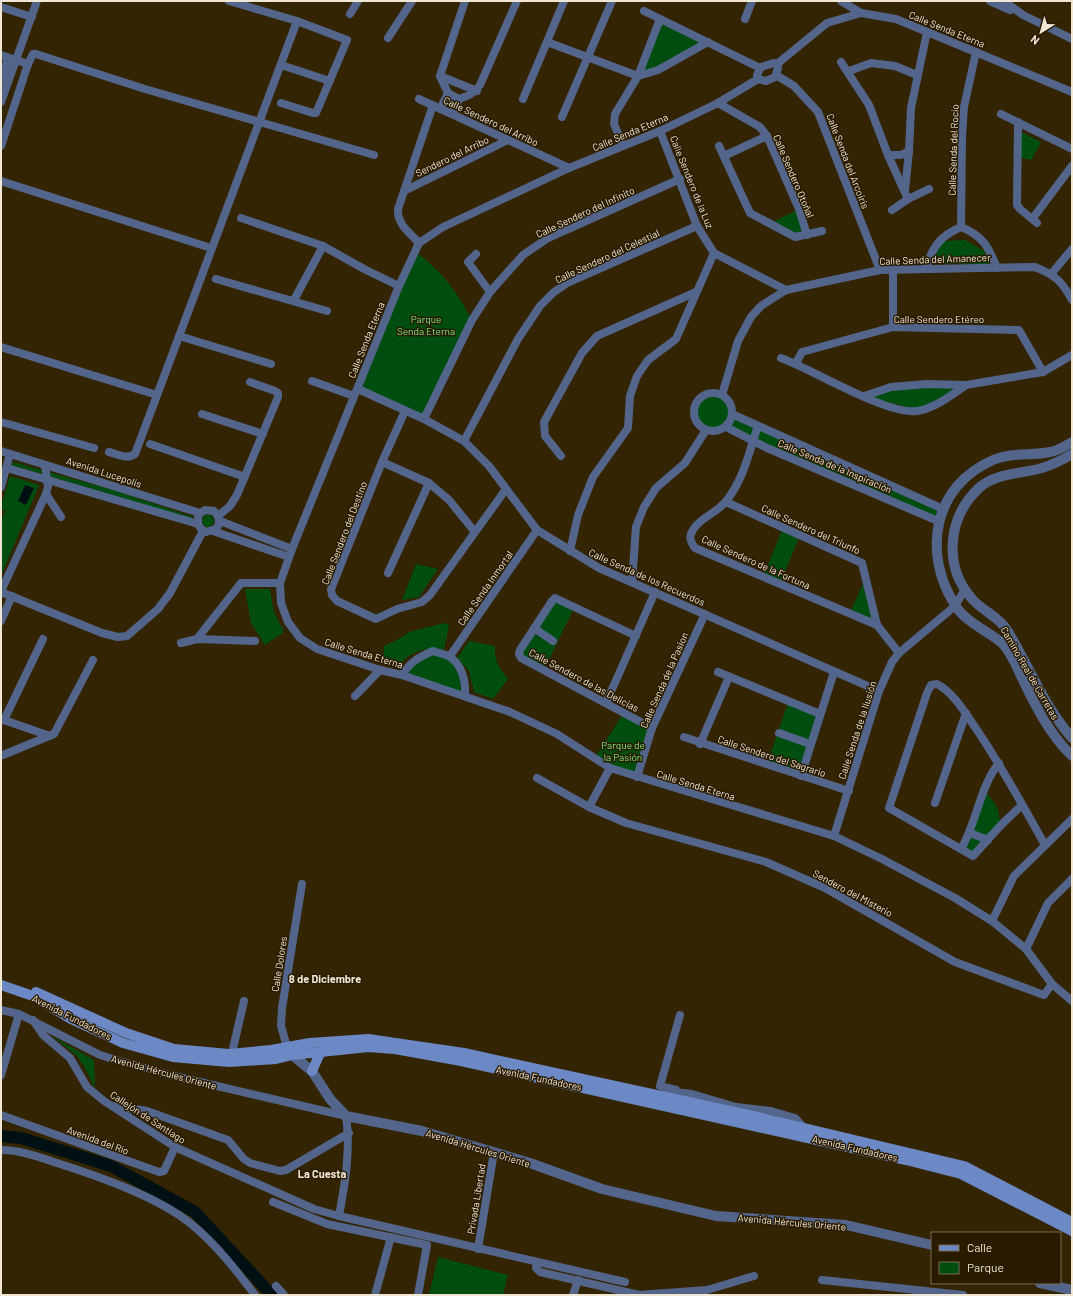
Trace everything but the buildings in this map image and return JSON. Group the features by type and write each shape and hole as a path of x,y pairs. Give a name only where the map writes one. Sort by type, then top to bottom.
{"main road":[{"name":"Avenida Fundadores","path":"1,979 27,987 126,1033 174,1049 232,1053 271,1050 321,1051 368,1047 395,1049 462,1061 906,1160 962,1174 1072,1231"},
{"name":"Avenida Fundadores","path":"1,985 33,996 71,1019 123,1043 173,1057 229,1062 276,1059 310,1042 368,1039 464,1053 660,1096 964,1166 1072,1222"},
{"path":"312,1071 321,1051"}],"street":[{"path":"1,102 8,58 32,17 37,1"},
{"path":"229,1 297,21 347,40 317,112 315,113 281,103"},
{"path":"350,14 358,1"},
{"path":"388,38 412,1"},
{"path":"465,1 440,76 448,93 459,98 468,96 477,91 517,1"},
{"path":"523,99 564,1"},
{"path":"562,117 612,1"},
{"path":"745,19 752,1"},
{"path":"841,1 861,13"},
{"path":"990,1 1072,39"},
{"path":"1004,1 1023,16"},
{"path":"1,7 32,17"},
{"path":"644,10 760,68"},
{"name":"Calle Senda Eterna","path":"777,64 827,23 861,13 896,19 1072,92"},
{"path":"623,145 614,124 615,114 638,76 660,19"},
{"path":"109,452 126,457 131,457 135,454 297,21"},
{"path":"905,190 909,151 910,108 927,32"},
{"path":"547,42 638,76 658,70 708,42"},
{"name":"Calle Senda del Rocío","path":"961,227 962,136 964,107 976,52"},
{"path":"1,146 28,64 33,54 36,54 145,89 374,155"},
{"path":"8,58 28,64"},
{"path":"841,62 869,105 888,155 908,199"},
{"path":"760,68 769,63 777,64 778,68 776,75"},
{"path":"848,71 871,63 895,66 917,75"},
{"path":"281,65 330,81"},
{"path":"758,79 760,68"},
{"name":"Calle Senda Eterna","path":"776,75 766,81 758,79 718,103 660,131 569,168 443,227 419,243 399,286 290,553 280,583 281,604 288,622 300,638 317,649 380,670 402,675 465,695 510,712 557,734 610,768 834,836 909,873 992,921 1026,949 1052,984 1072,1001"},
{"name":"Calle Senda del Arcoiris","path":"776,75 794,86 818,112 880,270"},
{"path":"440,76 477,91"},
{"path":"419,99 437,107 448,93"},
{"path":"452,114 459,98"},
{"name":"Calle Sendero Otoñal","path":"718,103 760,127 768,136 799,209 807,235"},
{"name":"Calle Sendero del Arribo","path":"419,243 401,224 398,216 398,209 437,107 569,168"},
{"path":"1001,114 1072,149"},
{"path":"1018,122 1016,155 1017,206 1020,210 1035,221 1072,166"},
{"name":"Calle Sendero de la Luz","path":"660,131 680,179 697,226 714,254"},
{"path":"724,156 768,136"},
{"name":"Sendero del Arribo","path":"404,190 508,140"},
{"path":"719,146 750,213 793,236 807,235 822,231"},
{"path":"888,155 901,155 909,151"},
{"name":"Calle Sendero del Infinito","path":"424,420 472,320 490,292 523,255 548,238 680,179"},
{"path":"1,181 211,248"},
{"path":"892,210 908,199 929,189"},
{"path":"241,218 323,246 347,260 399,286"},
{"name":"Calle Sendero del Celestial","path":"464,441 518,340 540,306 554,292 569,282 697,226"},
{"path":"926,268 930,254 938,240 948,232 961,227 973,232 983,240 996,268"},
{"path":"294,300 323,246"},
{"path":"1072,249 1052,273 1064,286 1072,300"},
{"path":"476,254 468,262 490,292"},
{"path":"570,551 578,515 593,477 628,428 630,396 637,376 648,360 676,339 714,254 786,290"},
{"name":"Calle Senda del Amanecer","path":"722,395 738,341 751,317 761,306 786,290 880,270 1035,267 1052,273"},
{"path":"893,270 893,328"},
{"path":"216,279 294,300 327,311"},
{"path":"561,456 545,436 544,422 582,353 597,336 696,292"},
{"name":"Calle Sendero Etéreo","path":"796,363 802,352 810,349 893,328 1019,330 1043,372"},
{"path":"179,336 271,364"},
{"path":"1,347 158,395"},
{"path":"864,396 891,387 927,384 966,385 1043,372 1072,355"},
{"path":"781,358 796,363 864,396 903,411 919,410 943,401 966,385"},
{"name":"Calle Senda de los Recuerdos","path":"312,381 356,392 405,411 464,441 489,466 537,530 599,568 879,691"},
{"path":"213,531 218,527 219,519 230,506 245,477 278,393 250,382"},
{"path":"715,393 722,395 730,402 732,414 726,427 715,431 706,430 698,425 695,419 694,406 702,396 715,393"},
{"name":"Calle Sendero del Destino","path":"405,411 382,462 331,589 332,596 337,601 376,619 397,609 425,600 506,489"},
{"path":"202,414 263,434"},
{"name":"Calle Senda de la Inspiración","path":"732,414 943,509"},
{"path":"1,422 94,448"},
{"name":"Calle Sendero de la Fortuna","path":"758,426 745,469 737,486 726,502 698,524 691,534 691,542 696,548 877,624"},
{"name":"Calle Senda de la Inspiración","path":"726,427 753,441 938,521"},
{"path":"632,582 636,527 644,507 656,488 685,463 706,430"},
{"name":"Camino Real de Carretas","path":"1072,442 1050,452 1023,453 988,463 967,477 950,495 938,521 936,538 936,552 944,581 955,606 974,624 1002,644 1014,661 1051,732 1072,756"},
{"path":"150,444 245,477"},
{"name":"Avenida Lucepolis","path":"1,451 200,513 208,510 214,511 219,519 290,553"},
{"path":"1,487 10,454"},
{"name":"Camino Real de Carretas","path":"1072,454 1042,468 989,482 979,489 964,507 955,525 952,549 953,561 965,589 973,600 1006,628 1040,692 1060,724 1072,738"},
{"path":"382,462 430,483 449,500 475,532"},
{"path":"988,463 985,473 987,476 1000,478"},
{"path":"45,465 46,494 1,591 12,596 102,633 118,637 127,636 164,602 203,531"},
{"path":"7,468 198,524"},
{"path":"849,483 855,470"},
{"path":"967,477 980,476 982,479 979,489"},
{"path":"388,573 430,483"},
{"path":"46,494 61,517"},
{"name":"Calle Sendero del Triunfo","path":"726,502 862,563 877,624 899,654"},
{"path":"200,513 197,518 198,524 203,531"},
{"name":"Calle Senda Inmortal","path":"450,656 537,530"},
{"path":"203,531 213,531 241,541 290,553"},
{"path":"241,541 245,531"},
{"path":"936,552 946,563 950,561 952,549"},
{"path":"944,581 945,572 948,569 952,570 959,578"},
{"path":"197,639 241,583 280,583"},
{"name":"Calle Senda de la Ilusión","path":"834,836 849,792 879,691 892,662 899,654 955,606 965,589"},
{"path":"606,703 655,592"},
{"path":"1,621 12,596"},
{"name":"Calle Sendero de las Delicias","path":"636,636 555,598 520,650 519,656 652,728"},
{"name":"Calle Senda de la Pasion","path":"637,777 652,728 705,614"},
{"path":"534,628 553,641"},
{"path":"44,639 2,719 50,736"},
{"path":"181,643 197,639 255,641"},
{"path":"402,675 408,666 417,658 433,651 450,656 461,670 465,687 465,695"},
{"path":"3,755 50,736 58,729 93,660"},
{"path":"355,696 380,670"},
{"path":"718,672 729,678 820,714"},
{"path":"801,776 834,672"},
{"name":"Calle Sendero del Sagrario","path":"700,744 729,678"},
{"path":"1022,805 973,856 889,808 926,693 931,685 937,684 946,690 966,714 999,763 1045,845"},
{"path":"936,803 966,714"},
{"path":"779,733 810,744"},
{"name":"Calle Sendero del Sagrario","path":"684,737 700,744 849,792"},
{"path":"961,849 970,833 989,776 999,763"},
{"path":"589,807 610,768"},
{"name":"Sendero del Misterio","path":"537,778 589,807 626,822 766,862 825,888 955,962 1044,995 1052,984"},
{"path":"992,921 1014,876 1072,819"},
{"path":"970,833 988,840"},
{"path":"1026,949 1048,903 1072,879"},
{"name":"Calle Dolores","path":"290,1051 281,1026 282,1008 302,884"},
{"path":"232,1053 244,1001"},
{"name":"Avenida Hércules Oriente","path":"1,1010 19,1014 33,1020 100,1055 116,1060 170,1075 346,1116 422,1131 494,1152 602,1189 716,1216 846,1225 931,1245"},
{"path":"1,1075 19,1014"},
{"path":"680,1016 660,1086 736,1107 771,1111 796,1118 804,1128"},
{"name":"Callejón de Santiago","path":"33,1020 43,1036 70,1058 87,1087 175,1148 314,1209 478,1249"},
{"path":"290,1051 312,1071 330,1099 346,1116 349,1133 347,1174 339,1216"},
{"path":"660,1096 674,1092 692,1094"},
{"path":"113,1105 147,1111 228,1140 244,1159 250,1163 280,1171 286,1170 349,1133"},
{"name":"Avenida del Río","path":"1,1115 158,1172 164,1171 175,1148"},
{"path":"1,1150 10,1150 37,1156 98,1176 165,1207 190,1223 210,1242 255,1295"},
{"name":"Privada Libertad","path":"478,1249 494,1152"},
{"path":"273,1202 327,1224 428,1245 418,1295"},
{"path":"375,1295 390,1237"},
{"path":"478,1249 625,1282"},
{"path":"537,1262 536,1268 540,1272 639,1295 707,1290 754,1276"},
{"path":"573,1295 578,1280"},
{"path":"822,1280 963,1295"},
{"path":"1045,1284 1072,1290"},
{"path":"276,1286 284,1295"}],"green space":[{"path":"660,19 708,42 638,76"},
{"path":"1019,131 1041,142 1031,160 1016,157"},
{"path":"799,209 807,235 795,237 769,224"},
{"path":"965,240 984,251 990,264 934,264 936,251 945,241"},
{"name":"Parque Senda Eterna","path":"415,251 448,282 472,320 424,419 358,389"},
{"path":"966,385 919,410 864,396 891,387"},
{"path":"708,393 718,394 725,398 730,405 732,414 943,509 938,521 726,427 715,431 705,430 698,424 693,413 697,400"},
{"path":"13,462 116,491 193,517 192,521 12,465"},
{"path":"10,476 39,485 1,576 1,522 5,511 1,509 1,506"},
{"path":"206,515 210,515 214,521 210,527 206,527 202,523 202,519"},
{"path":"783,528 800,535 780,584 763,577"},
{"path":"416,564 438,569 419,597 402,600"},
{"path":"866,578 877,625 849,614"},
{"path":"245,589 270,589 274,612 284,632 265,645 251,623"},
{"path":"552,601 574,608 544,670 519,652"},
{"path":"444,623 449,625 444,650 430,649 418,651 407,657 397,667 383,664 384,646 409,632"},
{"path":"469,641 495,646 495,656 498,664 508,679 493,699 474,692 469,671 457,658"},
{"path":"433,651 450,658 458,666 461,672 465,695 402,675"},
{"path":"788,703 817,716 800,772 768,761"},
{"name":"Parque de la Pasión","path":"623,714 652,728 637,777 594,759"},
{"path":"985,790 997,807 1001,825 977,853 961,849"},
{"path":"52,1036 94,1060 95,1088 77,1056"},
{"path":"438,1257 508,1275 503,1295 429,1295"}],"shaded area":[{"path":"25,485 34,488 26,505 18,501"}],"waterway":[{"path":"1,1136 21,1138 111,1166 195,1212 272,1295"}],"district":[{"name":"8 de Diciembre","path":"325,978"},
{"name":"La Cuesta","path":"322,1173"}]}
